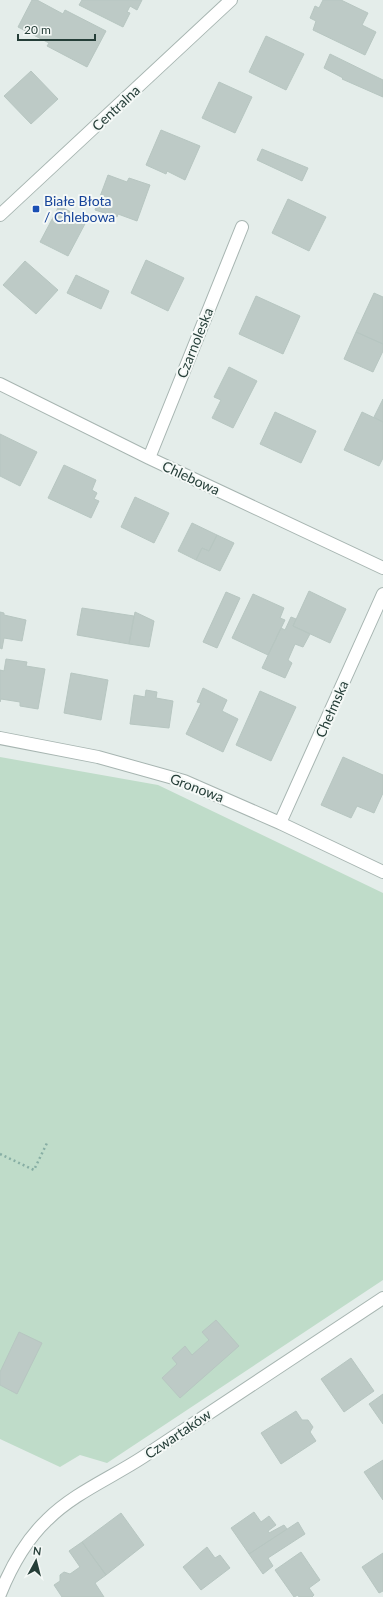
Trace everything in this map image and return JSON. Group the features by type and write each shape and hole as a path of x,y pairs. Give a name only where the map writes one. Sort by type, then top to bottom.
{"street":[{"name":"Centralna","path":"0,215 231,0"},
{"name":"Czarnoleska","path":"149,458 242,228"},
{"name":"Chlebowa","path":"0,384 149,458 383,568"},
{"name":"Chełmska","path":"280,823 383,594"},
{"name":"Gronowa","path":"0,738 98,757 184,781 280,823 383,872"},
{"name":"Czwartaków","path":"0,1594 9,1573 24,1547 46,1521 68,1502 129,1467 383,1298"}],"path":[{"path":"0,1154 34,1170 47,1143"}],"green space":[{"path":"0,757 158,785 383,893 383,1280 107,1463 80,1455 60,1467 0,1439"}],"building":[{"path":"32,0 37,0 63,14 65,10 106,31 87,67 47,46 49,43 18,27"},
{"path":"82,0 142,0 137,10 130,6 127,12 130,13 123,27 79,5"},
{"path":"323,0 341,0 368,13 362,25 376,32 365,55 313,30 316,21 310,18 315,6 319,8"},
{"path":"266,36 304,54 286,90 249,72"},
{"path":"330,54 383,80 383,97 342,79 343,78 324,68"},
{"path":"31,71 58,99 31,124 4,96"},
{"path":"219,82 252,97 235,133 202,118"},
{"path":"161,130 200,146 185,180 167,171 166,174 146,165"},
{"path":"262,149 308,168 302,181 257,160"},
{"path":"108,175 127,182 129,178 150,185 137,221 118,214 117,217 95,210"},
{"path":"288,199 326,217 309,251 272,233"},
{"path":"59,206 87,220 68,256 40,242"},
{"path":"146,260 184,278 168,311 131,293"},
{"path":"25,261 58,290 36,314 3,285"},
{"path":"76,275 109,291 101,309 67,293"},
{"path":"374,293 383,297 383,344 356,332"},
{"path":"256,296 300,316 283,354 239,334"},
{"path":"356,332 383,344 383,351 373,372 344,359"},
{"path":"229,367 257,381 233,428 212,418 221,400 214,397"},
{"path":"383,399 383,422 374,417"},
{"path":"275,412 316,431 301,463 260,444"},
{"path":"362,412 383,422 383,458 379,466 344,450"},
{"path":"0,434 37,452 20,486 0,476"},
{"path":"64,465 96,480 92,490 97,493 94,499 99,501 91,518 48,498"},
{"path":"135,497 169,513 154,543 121,527"},
{"path":"192,523 217,535 209,551 202,548 196,560 178,551"},
{"path":"217,535 234,543 220,571 196,560 202,548 209,551"},
{"path":"309,591 346,609 330,643 293,626"},
{"path":"226,592 240,598 217,648 203,642"},
{"path":"253,594 284,608 280,618 285,620 268,655 232,638"},
{"path":"82,608 134,616 129,644 77,635"},
{"path":"0,612 4,613 4,615 26,620 22,641 4,638 2,649 0,648"},
{"path":"135,612 154,621 149,647 129,644"},
{"path":"291,617 296,619 293,626 310,634 303,647 295,644 288,660 292,663 285,678 262,668 281,628 285,630"},
{"path":"6,659 27,662 26,666 45,669 38,709 20,706 20,702 1,699 0,702 0,670 4,671"},
{"path":"71,673 108,680 101,720 64,713"},
{"path":"203,688 227,700 222,711 238,719 223,752 186,734 201,703 197,702"},
{"path":"146,690 157,692 156,698 173,701 169,728 130,724 134,695 145,697"},
{"path":"260,691 296,707 271,761 236,745"},
{"path":"343,757 383,775 383,793 374,813 357,806 351,818 321,805"},
{"path":"216,1320 239,1346 180,1398 162,1378 177,1364 172,1358 185,1346 192,1355 209,1340 202,1332"},
{"path":"19,1332 42,1343 17,1394 0,1385 0,1372"},
{"path":"351,1358 374,1391 344,1412 321,1379"},
{"path":"383,1394 383,1424 369,1404"},
{"path":"296,1411 302,1420 308,1420 313,1427 310,1432 316,1441 281,1464 261,1433"},
{"path":"383,1460 383,1500 364,1472"},
{"path":"254,1512 261,1522 269,1516 276,1525 268,1531 269,1533 284,1525 287,1529 249,1554 231,1528"},
{"path":"121,1513 144,1545 106,1575 82,1542"},
{"path":"298,1522 305,1534 268,1558 273,1566 263,1574 249,1554"},
{"path":"82,1542 106,1575 95,1583 104,1597 62,1597 54,1585 60,1581 60,1575 64,1572 70,1574 80,1567 69,1551"},
{"path":"207,1547 215,1558 220,1555 230,1568 201,1590 183,1567"},
{"path":"301,1552 320,1580 309,1588 314,1595 312,1597 299,1597 298,1595 294,1597 275,1570"},
{"path":"383,1553 383,1591 379,1593 362,1567"}],"place":[{"name":"Białe Błota / Chlebowa","path":"36,209"}]}
